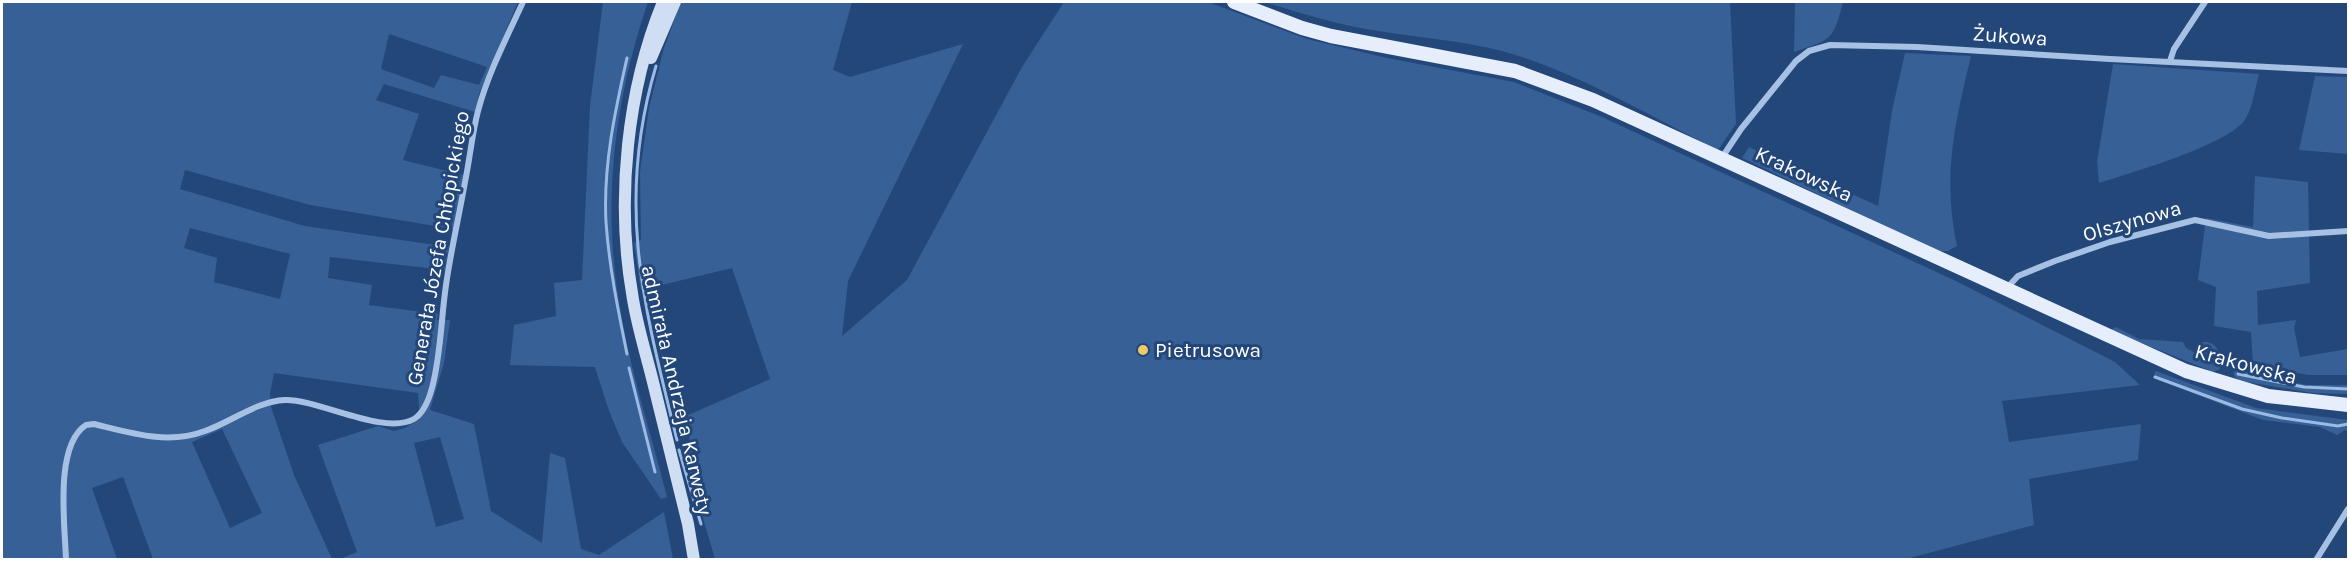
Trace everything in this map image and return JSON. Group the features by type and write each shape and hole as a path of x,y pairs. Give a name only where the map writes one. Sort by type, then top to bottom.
{"main road":[{"name":"admirała Andrzeja Karwety","path":"663,2 645,53 629,144 626,179 627,253 632,295 694,560"},
{"name":"admirała Andrzeja Karwety","path":"639,86 675,2"},
{"name":"Krakowska","path":"1234,2 1302,28 1331,36 1492,66 1540,79 1593,100 2148,356 2213,381 2268,396 2349,405"}],"street":[{"name":"Generała Józefa Chłopickiego","path":"66,560 64,484 67,463 73,436 86,424 156,437 182,438 204,432 270,403 285,400 301,402 347,416 387,422 407,422 420,413 427,403 437,363 446,285 478,112 495,64 523,2"},
{"path":"2170,62 2174,49 2205,2"},
{"name":"Żukowa","path":"1721,159 1741,129 1796,61 1809,51 1830,45 1917,47 2349,71"},
{"name":"Olszynowa","path":"2005,290 2018,276 2055,261 2110,242 2195,220 2269,236 2349,231"},
{"path":"2316,560 2349,509"}],"shaded area":[{"path":"2,2 518,2 479,94 475,112 384,84 376,100 419,114 403,160 463,175 453,229 310,205 185,170 180,189 305,226 449,247 445,270 330,257 328,278 372,285 369,305 438,314 437,320 450,320 444,363 430,410 474,424 491,511 542,543 550,453 565,458 581,549 599,555 664,512 673,559 340,559 357,552 318,445 378,426 394,431 405,428 420,419 418,393 274,373 270,394 271,407 294,475 332,559 153,559 123,477 92,488 117,559 2,559","holes":["389,34 487,67 479,85 441,75 434,88 381,69","190,228 290,254 280,299 214,282 217,258 184,248","222,429 262,513 230,528 192,442","440,437 464,519 436,527 414,443"]},
{"path":"603,2 648,2 627,75 620,113 612,188 612,226 614,264 623,327 667,497 661,499 622,442 595,367 510,365 514,325 556,316 554,283 582,280 590,106"},
{"path":"681,2 852,2 833,70 850,77 963,44 848,281 842,336 907,280 1022,67 1064,2 1208,2 1307,39 1387,58 1514,82 1602,117 1956,281 2115,362 2140,385 2002,401 2009,442 2141,424 2138,460 2029,479 2034,525 1906,559 715,559 683,450 690,442 686,416 770,379 732,268 641,290 634,243 641,240 640,172 649,108 664,48"},
{"path":"1264,2 1730,2 1736,124 1718,150 1612,95 1529,59 1469,44 1353,27"},
{"path":"1795,2 1843,2 1833,32 1829,37 1794,52"},
{"path":"1905,53 1971,56 1952,150 1951,196 1957,246 1948,251 1937,251 1742,158 1749,147 1878,206 1892,111"},
{"path":"2113,64 2259,74 2246,118 2237,128 2202,147 2099,183 2097,162"},
{"path":"2315,76 2348,77 2348,154 2299,150"},
{"path":"2255,176 2308,182 2310,283 2257,291 2258,325 2296,320 2294,328 2300,357 2348,349 2348,375 2308,375 2253,364 2251,332 2214,326 2216,287 2198,280 2206,218 2253,227"},
{"path":"2116,327 2139,339 2183,342 2186,348 2194,352 2197,344 2208,342 2218,350 2222,364 2220,369 2213,372 2110,330"},
{"path":"2233,369 2306,385 2348,385 2348,394 2313,393 2240,381 2234,376"},
{"path":"2156,371 2256,408 2348,420 2348,431 2345,430 2337,435 2320,427 2263,420 2153,378"}],"waterway":[{"path":"627,58 611,139 606,180 606,222 617,304 627,354"},
{"path":"656,66 644,116 637,164 636,209 645,299 677,440"},
{"path":"629,368 655,472"},
{"path":"2238,374 2304,387 2348,389"},
{"path":"2155,377 2242,409 2282,418 2338,426 2348,424"},
{"path":"679,450 701,524"}],"place":[{"name":"Pietrusowa","path":"1143,350"}]}
